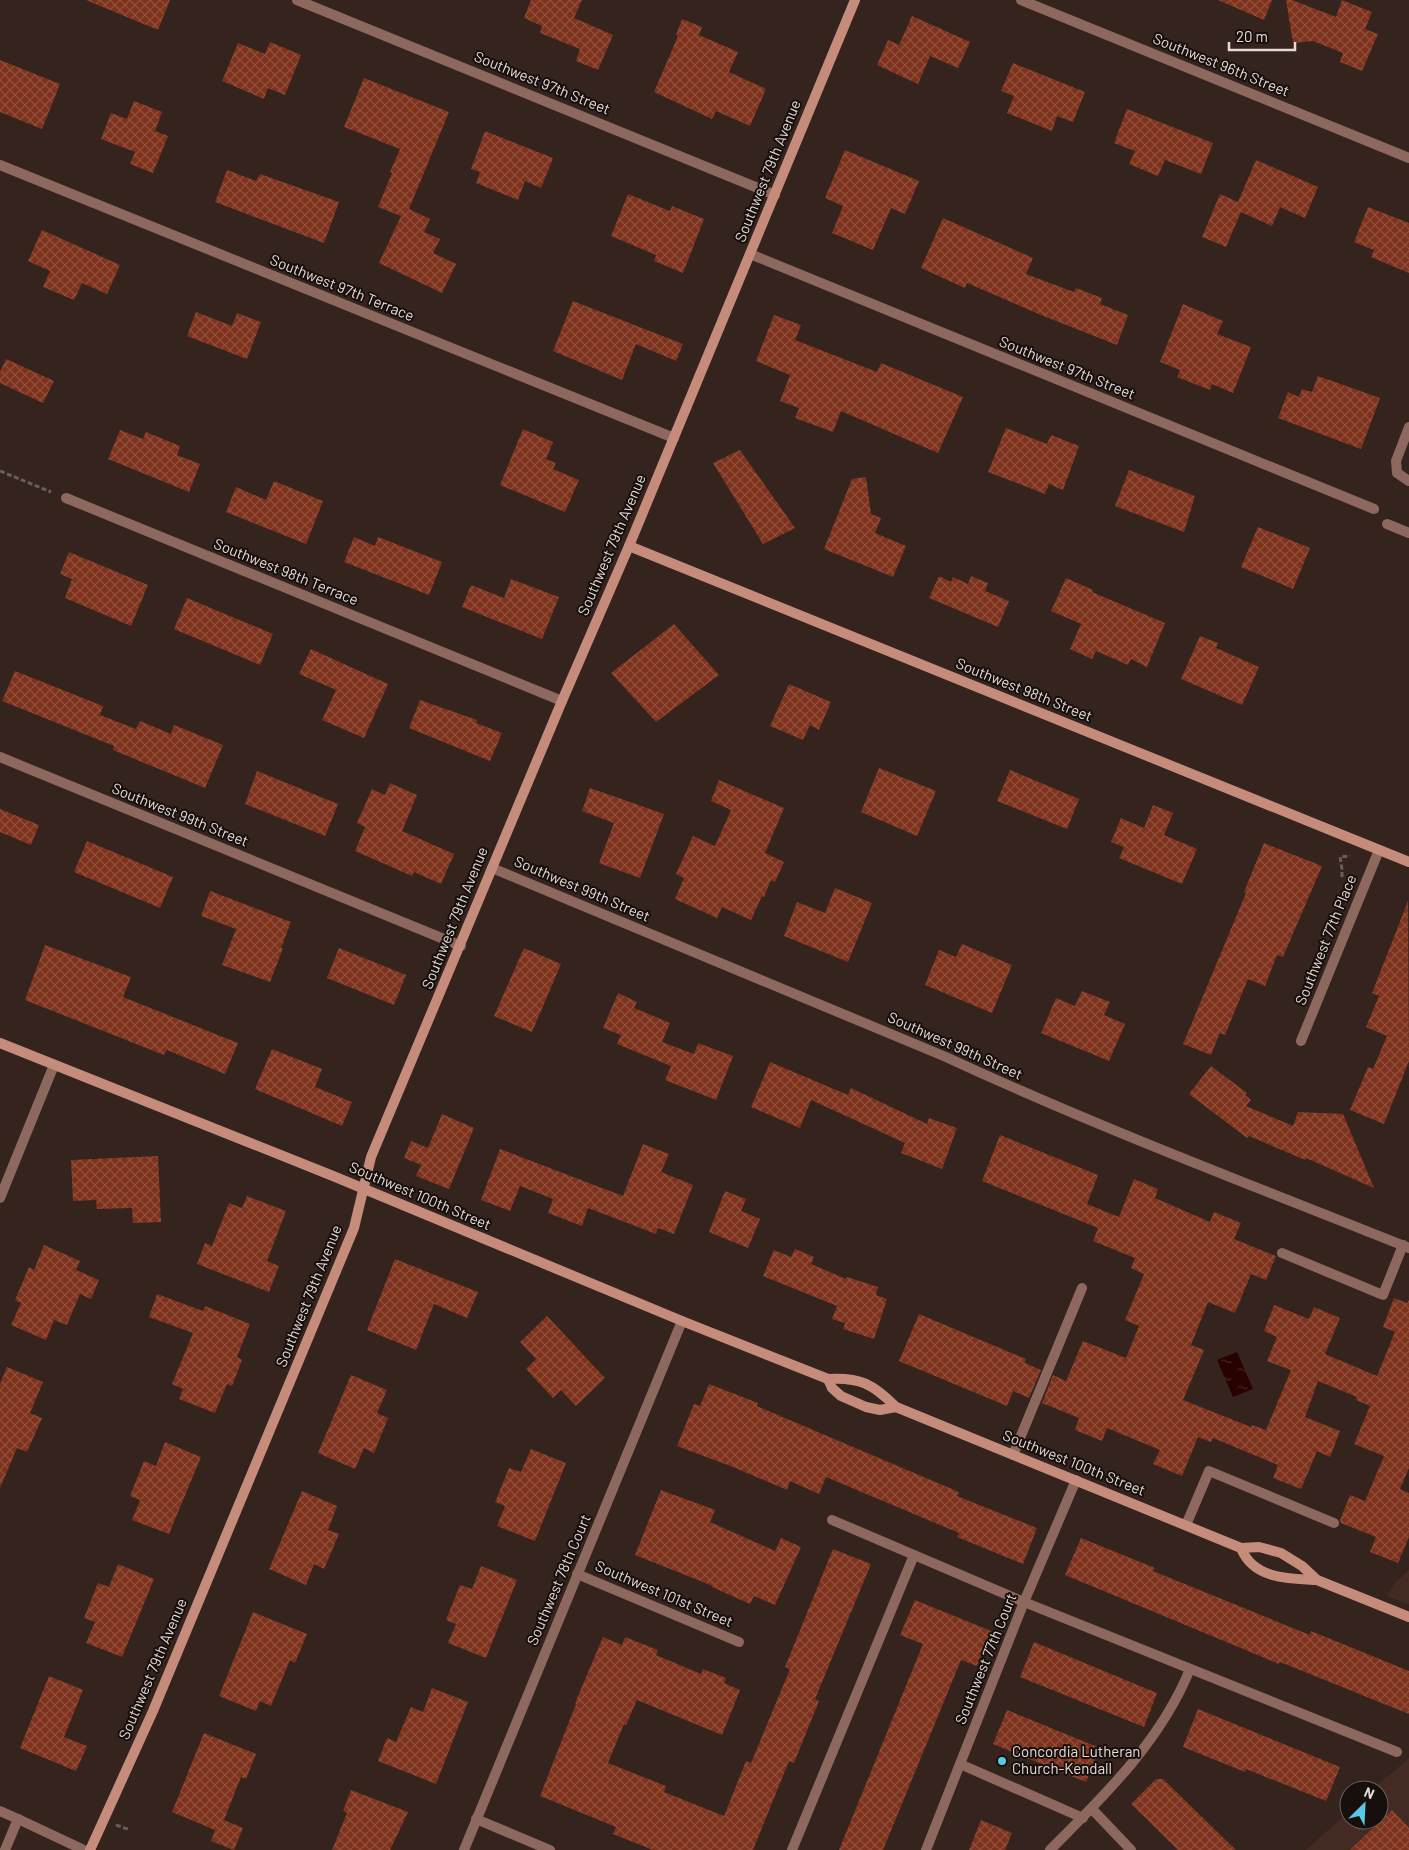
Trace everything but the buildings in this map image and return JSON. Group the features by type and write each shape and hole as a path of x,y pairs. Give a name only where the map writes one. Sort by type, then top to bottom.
{"street":[{"name":"Southwest 97th Street","path":"298,0 775,195"},
{"name":"Southwest 79th Avenue","path":"90,1850 153,1711 262,1452 354,1228 371,1156 629,546 855,0"},
{"name":"Southwest 96th Street","path":"1021,0 1409,158"},
{"name":"Southwest 97th Terrace","path":"0,165 674,438"},
{"name":"Southwest 97th Street","path":"750,254 1374,509"},
{"path":"1409,427 1396,460 1397,473 1409,481"},
{"name":"Southwest 98th Terrace","path":"66,498 562,701"},
{"path":"1387,524 1409,533"},
{"name":"Southwest 98th Street","path":"629,546 1409,862"},
{"name":"Southwest 99th Street","path":"0,757 461,946"},
{"name":"Southwest 77th Place","path":"1302,1041 1379,850"},
{"name":"Southwest 99th Street","path":"492,868 946,1057 1020,1091 1406,1247"},
{"name":"Southwest 100th Street","path":"0,1043 828,1379 845,1378 866,1383 884,1394 896,1407 1013,1455 1241,1548 1259,1547 1281,1553 1302,1566 1317,1580"},
{"path":"0,1198 54,1065"},
{"path":"1282,1253 1383,1294 1406,1247"},
{"path":"1013,1455 1082,1288"},
{"name":"Southwest 78th Court","path":"464,1850 682,1321"},
{"name":"Southwest 100th Street","path":"828,1379 836,1392 860,1405 880,1410 896,1407"},
{"path":"1186,1525 1209,1471 1334,1523"},
{"name":"Southwest 77th Court","path":"926,1850 1024,1602 1076,1480"},
{"path":"832,1520 1024,1602 1397,1752"},
{"name":"Southwest 100th Street","path":"1241,1548 1244,1556 1254,1566 1268,1574 1282,1578 1317,1580 1409,1617"},
{"path":"792,1850 914,1555"},
{"name":"Southwest 101st Street","path":"577,1574 739,1642"},
{"path":"1050,1850 1126,1772 1155,1733 1183,1687 1190,1669"},
{"path":"960,1764 1083,1818"},
{"path":"1092,1809 1131,1850"},
{"path":"0,1812 84,1850"},
{"path":"5,1850 18,1819"},
{"path":"476,1819 550,1850"}],"path":[{"path":"0,471 66,498"},
{"path":"1342,877 1340,857 1350,856"},
{"path":"116,1825 130,1830"}],"shaded area":[{"path":"1409,1570 1409,1604 1386,1596 1396,1582"},
{"path":"1409,1758 1409,1850 1306,1850 1339,1820 1339,1830 1389,1830 1389,1780 1384,1780"}],"water":[{"path":"1237,1352 1253,1389 1233,1397 1217,1360"}],"place":[{"name":"Concordia Lutheran Church-Kendall","path":"1002,1761"}]}
